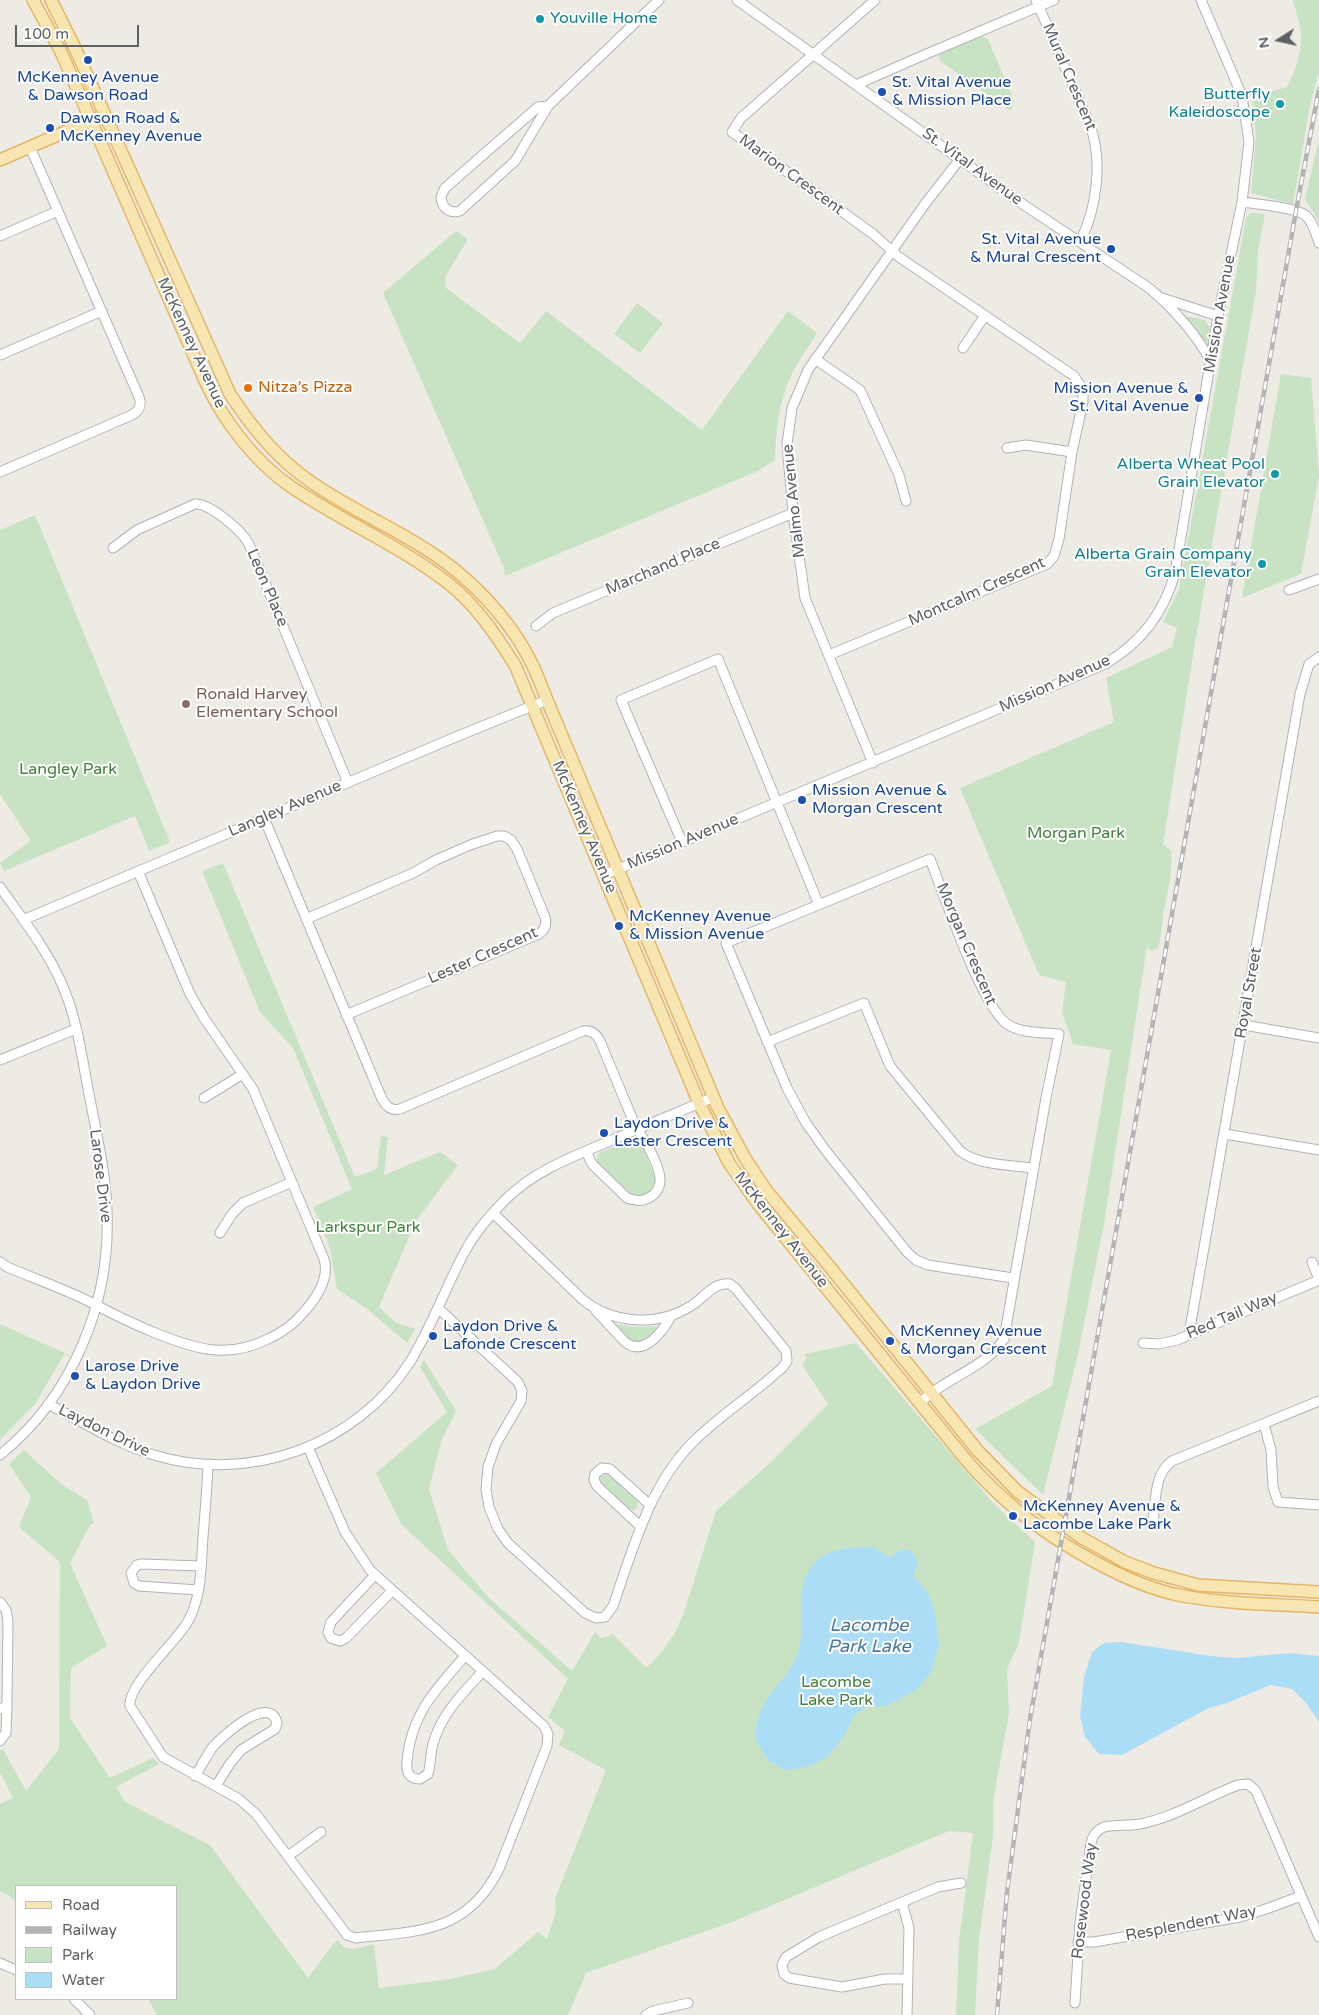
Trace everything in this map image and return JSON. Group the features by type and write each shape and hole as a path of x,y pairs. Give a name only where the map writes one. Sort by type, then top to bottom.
{"main road":[{"name":"McKenney Avenue","path":"33,0 61,52 208,386 228,420 262,461 288,485 410,558 448,584 471,604 510,657 533,705 699,1103 729,1163 758,1204 989,1487 1008,1504 1062,1543 1119,1575 1149,1588 1178,1595 1214,1600 1319,1608"},
{"name":"McKenney Avenue","path":"51,0 76,48 230,394 250,424 272,449 297,472 327,492 419,544 454,569 485,598 514,634 530,661 547,700 725,1123 766,1190 978,1451 1018,1492 1082,1538 1125,1562 1154,1573 1198,1585 1319,1592"},
{"path":"0,160 105,114"}],"street":[{"path":"548,106 538,107 445,188 441,197 444,207 450,211 460,211 499,178 515,161 548,106 651,4 659,0"},
{"name":"St. Vital Avenue","path":"737,0 858,84 1024,205 1160,297 1203,347 1212,362"},
{"path":"814,54 875,0"},
{"path":"858,84 1038,3 1054,0"},
{"name":"Mission Avenue","path":"604,875 1105,664 1125,651 1143,635 1163,606 1175,573 1212,362 1218,316 1242,202 1249,142 1246,112 1242,96 1202,0"},
{"name":"Mural Crescent","path":"1038,3 1090,125 1096,144 1098,163 1096,181 1087,229 1080,242"},
{"name":"Marion Crescent","path":"814,54 740,118 732,132 872,234 892,251"},
{"path":"0,472 132,415 138,411 140,403 30,147"},
{"name":"Malmo Avenue","path":"873,762 805,598 787,456 788,428 796,395 815,359 960,159"},
{"path":"1242,202 1296,211 1304,215 1312,225 1319,243"},
{"path":"0,236 58,211"},
{"name":"Montcalm Crescent","path":"828,655 1047,564 1054,556 1059,539 1072,452 1083,402 1083,390 1074,376 984,317 892,251"},
{"name":"St. Vital Avenue","path":"1160,297 1218,316"},
{"path":"0,355 102,311"},
{"path":"963,348 984,317"},
{"path":"815,359 860,390 899,476 906,501"},
{"path":"1006,448 1026,445 1072,452"},
{"name":"Leon Place","path":"114,548 137,530 195,504 211,508 242,534 249,544 348,783"},
{"name":"Marchand Place","path":"536,626 553,613 793,513"},
{"path":"1289,590 1319,579"},
{"name":"Royal Street","path":"1189,1334 1300,694 1309,664 1319,657"},
{"path":"682,842 621,700 718,659 819,905"},
{"name":"Langley Avenue","path":"23,920 547,700"},
{"path":"264,818 346,1015 382,1099 387,1106 394,1110 400,1109 582,1031 593,1032 600,1041 637,1130 644,1138 660,1178 658,1190 648,1199 634,1200 624,1196 592,1164 586,1151"},
{"name":"Lester Crescent","path":"306,919 413,873 439,858 470,844 497,836 504,836 511,840 517,849 545,916 546,924 542,932 346,1015"},
{"name":"Morgan Crescent","path":"920,1403 931,1392 985,1359 1004,1339 1013,1278 1059,1034 1025,1031 1008,1025 998,1015 968,956 930,859 726,943 790,1094 816,1138 907,1252 916,1260 928,1265 1013,1278"},
{"path":"0,1262 7,1267 175,1341 207,1350 224,1351 250,1347 285,1330 297,1320 312,1302 323,1282 326,1271 324,1258 254,1092 190,994 138,871"},
{"name":"Larose Drive","path":"0,887 46,954 69,1002 76,1029 106,1194 106,1254 102,1282 96,1306 76,1359 61,1387 48,1404 25,1432 0,1455"},
{"path":"767,1042 864,1002 890,1066 960,1151 969,1158 1034,1168"},
{"path":"1244,1025 1319,1038"},
{"path":"0,1060 76,1029"},
{"path":"204,1098 243,1074"},
{"name":"Laydon Drive","path":"48,1404 142,1451 178,1461 208,1465 233,1465 264,1461 308,1447 329,1437 364,1414 389,1389 410,1362 465,1251 493,1213 506,1199 552,1166 714,1097"},
{"path":"1224,1134 1319,1150"},
{"path":"220,1233 232,1214 243,1203 292,1182"},
{"path":"493,1213 593,1307 626,1342 634,1347 644,1346 664,1330 672,1314"},
{"name":"Red Tail Way","path":"1143,1344 1164,1343 1189,1334 1319,1279 1312,1262"},
{"path":"438,1308 518,1382 521,1388 520,1401 493,1451 486,1480 487,1498 491,1515 498,1529 508,1543 585,1614 601,1618 607,1615 613,1606 650,1505 667,1474 691,1444 781,1369 787,1357 781,1344 730,1284 715,1286 689,1307 659,1318 639,1320 610,1315 593,1307"},
{"path":"1153,1521 1159,1478 1167,1465 1178,1458 1319,1401"},
{"path":"1264,1424 1272,1450 1273,1487 1278,1502 1319,1505"},
{"path":"208,1465 198,1590 187,1622 134,1688 129,1700 133,1714 163,1757 239,1799 250,1808 342,1930 350,1937 408,1932 430,1928 451,1921 472,1906 489,1887 499,1869 548,1742 548,1734 544,1726 375,1575 345,1532 308,1447"},
{"path":"641,1527 597,1486 594,1480 595,1474 602,1468 610,1469 650,1505"},
{"path":"198,1590 139,1586 134,1583 131,1572 137,1565 142,1564 201,1566"},
{"path":"375,1575 331,1622 328,1632 331,1638 340,1641 346,1638 392,1591"},
{"path":"0,1602 6,1610 8,1621 3,1708 6,1733 0,1741"},
{"path":"466,1656 428,1699 415,1725 409,1743 406,1766 412,1778 420,1780 428,1774 433,1743 442,1721 453,1704 483,1671"},
{"path":"196,1776 212,1748 227,1733 256,1715 268,1712 272,1714 277,1723 275,1729 242,1750 229,1765 216,1786"},
{"name":"Rosewood Way","path":"1075,2003 1078,1942 1091,1843 1094,1833 1102,1827 1130,1826 1156,1820 1238,1785 1248,1784 1256,1791 1319,1937"},
{"path":"288,1856 321,1832"},
{"path":"908,1979 885,1979 854,1986 837,1986 790,1978 784,1974 782,1968 786,1957 818,1937 943,1885 960,1882"},
{"name":"Resplendent Way","path":"1078,1942 1094,1942 1233,1918 1260,1912 1301,1896"},
{"path":"902,1902 909,1928 906,2015"},
{"path":"0,1963 15,1970"},
{"path":"75,2000 90,2015"},
{"path":"646,2015 688,2003"}],"green space":[{"path":"1292,0 1319,0 1319,72 1310,105 1293,204 1251,193 1256,137 1252,97 1287,87 1292,76 1299,55 1301,34"},
{"path":"980,35 988,39 1012,96 1014,102 1009,110 940,61 939,55 943,50"},
{"path":"1319,139 1319,221 1305,199"},
{"name":"Morgan Park","path":"1251,213 1265,214 1258,251 1256,291 1195,643 1163,844 1171,851 1170,880 1158,948 1151,951 1147,946 1105,1218 1078,1354 1043,1495 975,1429 1052,1386 1111,1050 1073,1044 1062,1012 1066,982 1039,975 960,788 1114,722 1106,678 1172,647 1177,628 1163,622 1179,589 1246,218"},
{"path":"456,231 468,239 445,277 446,288 520,343 546,311 702,430 788,311 817,333 795,368 785,390 778,420 775,460 758,471 505,576 504,568 383,293"},
{"path":"637,303 663,323 640,353 614,334"},
{"path":"1180,315 1205,320 1210,328 1208,343 1206,343"},
{"path":"1281,374 1311,378 1319,476 1301,574 1242,598"},
{"name":"Langley Park","path":"35,515 170,842 149,851 135,816 4,871 0,863 31,841 0,794 0,530"},
{"name":"Larkspur Park","path":"223,863 355,1177 377,1169 381,1136 388,1137 384,1175 440,1152 458,1165 416,1221 379,1307 395,1322 415,1329 407,1343 367,1309 337,1289 330,1248 313,1207 352,1189 293,1048 260,1012 202,871"},
{"path":"636,1138 640,1141 656,1183 650,1193 635,1197 596,1161 599,1153"},
{"path":"0,1324 65,1353 35,1404 0,1440"},
{"path":"615,1324 637,1327 655,1326 658,1329 643,1341 632,1342"},
{"name":"Lacombe Lake Park","path":"856,1343 994,1504 1035,1542 1019,1643 1007,1669 1009,1713 993,1802 993,1836 979,1940 975,2015 956,2015 959,1941 973,1833 949,1831 732,1922 586,1973 568,2015 157,2015 149,2000 178,2000 178,1885 15,1885 15,1899 0,1891 0,1804 13,1798 0,1772 0,1750 3,1749 26,1791 59,1749 60,1562 19,1527 31,1497 9,1464 24,1450 61,1484 87,1500 94,1523 90,1525 70,1563 107,1646 71,1668 70,1718 110,1778 153,1758 159,1764 116,1787 125,1802 210,1845 308,1978 338,1940 342,1945 350,1949 374,1944 379,1988 450,1979 495,1969 538,1932 547,1939 556,1912 555,1899 606,1770 559,1745 565,1731 548,1717 568,1679 401,1524 376,1473 447,1412 420,1367 424,1360 456,1411 442,1439 429,1489 448,1550 489,1598 572,1671 595,1632 600,1638 610,1636 612,1633 646,1668 660,1654 675,1633 684,1612 716,1511 770,1463 828,1404 802,1365 806,1359 805,1354"},
{"path":"607,1473 638,1499 637,1507 634,1510 626,1508 601,1484 599,1479"}],"water":[{"name":"Lacombe Park Lake","path":"873,1547 891,1558 903,1550 910,1551 916,1557 918,1563 913,1576 928,1593 935,1613 939,1645 931,1672 917,1689 896,1701 885,1706 868,1706 854,1715 844,1736 826,1758 810,1766 790,1770 781,1769 775,1763 769,1762 758,1745 756,1736 757,1723 764,1704 787,1673 797,1655 801,1633 803,1586 807,1575 819,1559 833,1552 848,1548"},
{"path":"1122,1642 1210,1656 1236,1658 1290,1653 1319,1656 1319,1722 1306,1703 1292,1689 1271,1685 1207,1709 1122,1755 1099,1754 1085,1737 1080,1716 1084,1677 1092,1652 1104,1643"}],"railway":[{"path":"997,2015 1007,1892 1030,1719 1319,89"}],"place":[{"name":"Youville Home","path":"540,19"},
{"name":"McKenney Avenue & Dawson Road","path":"88,60"},
{"name":"St. Vital Avenue & Mission Place","path":"882,92"},
{"name":"Butterfly Kaleidoscope","path":"1280,104"},
{"name":"Dawson Road & McKenney Avenue","path":"50,128"},
{"name":"St. Vital Avenue & Mural Crescent","path":"1111,249"},
{"name":"Nitza’s Pizza","path":"248,388"},
{"name":"Mission Avenue & St. Vital Avenue","path":"1199,398"},
{"name":"Alberta Wheat Pool Grain Elevator","path":"1275,474"},
{"name":"Alberta Grain Company Grain Elevator","path":"1262,564"},
{"name":"Ronald Harvey Elementary School","path":"186,704"},
{"name":"Mission Avenue & Morgan Crescent","path":"802,800"},
{"name":"McKenney Avenue & Mission Avenue","path":"619,926"},
{"name":"Laydon Drive & Lester Crescent","path":"604,1133"},
{"name":"Laydon Drive & Lafonde Crescent","path":"433,1336"},
{"name":"McKenney Avenue & Morgan Crescent","path":"890,1341"},
{"name":"Larose Drive & Laydon Drive","path":"75,1376"},
{"name":"McKenney Avenue & Lacombe Lake Park","path":"1013,1516"}]}
